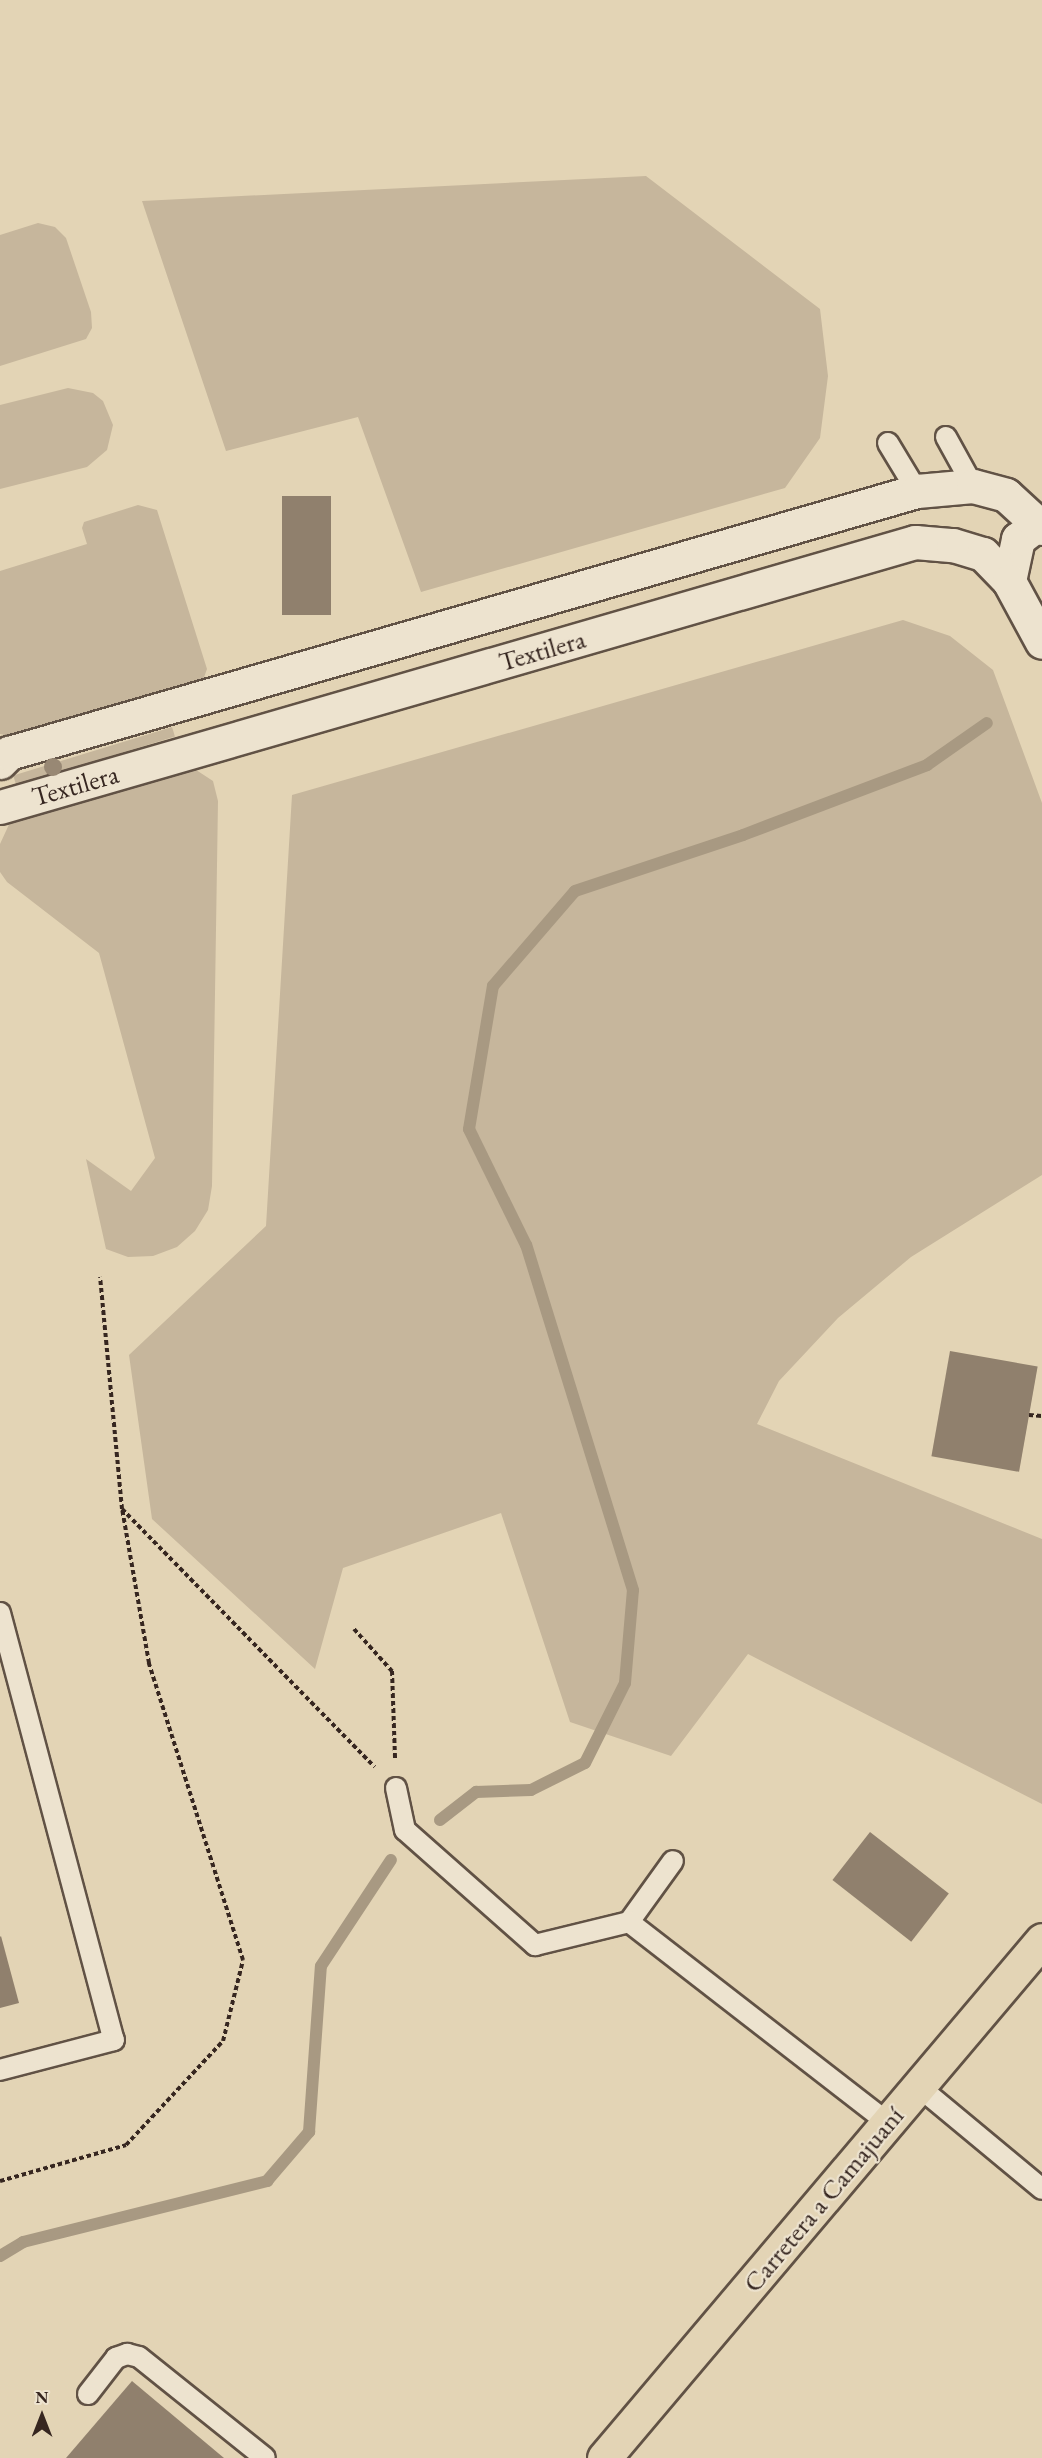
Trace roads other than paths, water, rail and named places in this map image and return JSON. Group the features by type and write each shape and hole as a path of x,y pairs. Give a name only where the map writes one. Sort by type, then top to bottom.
{"main road":[{"name":"Carretera a Camajuaní","path":"604,2458 1040,1945"}],"street":[{"name":"Textilera","path":"0,762 9,753 916,491 973,486 1006,495 1040,525"},
{"path":"915,542 925,520 916,491"},
{"path":"1009,581 1018,539 1040,525"},
{"name":"Textilera","path":"0,807 915,542 953,545 983,554 1009,581 1042,642"}],"lane":[{"path":"946,437 973,486"},
{"path":"888,443 916,491"},
{"path":"0,1613 114,2040 0,2070"},
{"path":"396,1788 405,1830 535,1945 629,1922 673,1862"},
{"path":"629,1922 888,2123"},
{"path":"918,2086 1042,2189"},
{"path":"88,2394 116,2358 128,2354 139,2357 265,2458"}],"waterway":[{"path":"440,1820 476,1792 531,1790 585,1763 625,1683 633,1590 526,1245 469,1129 493,986 575,891 743,835 927,765 987,723"},
{"path":"0,2256 23,2242 267,2181 309,2132 321,1966 391,1860"}]}
